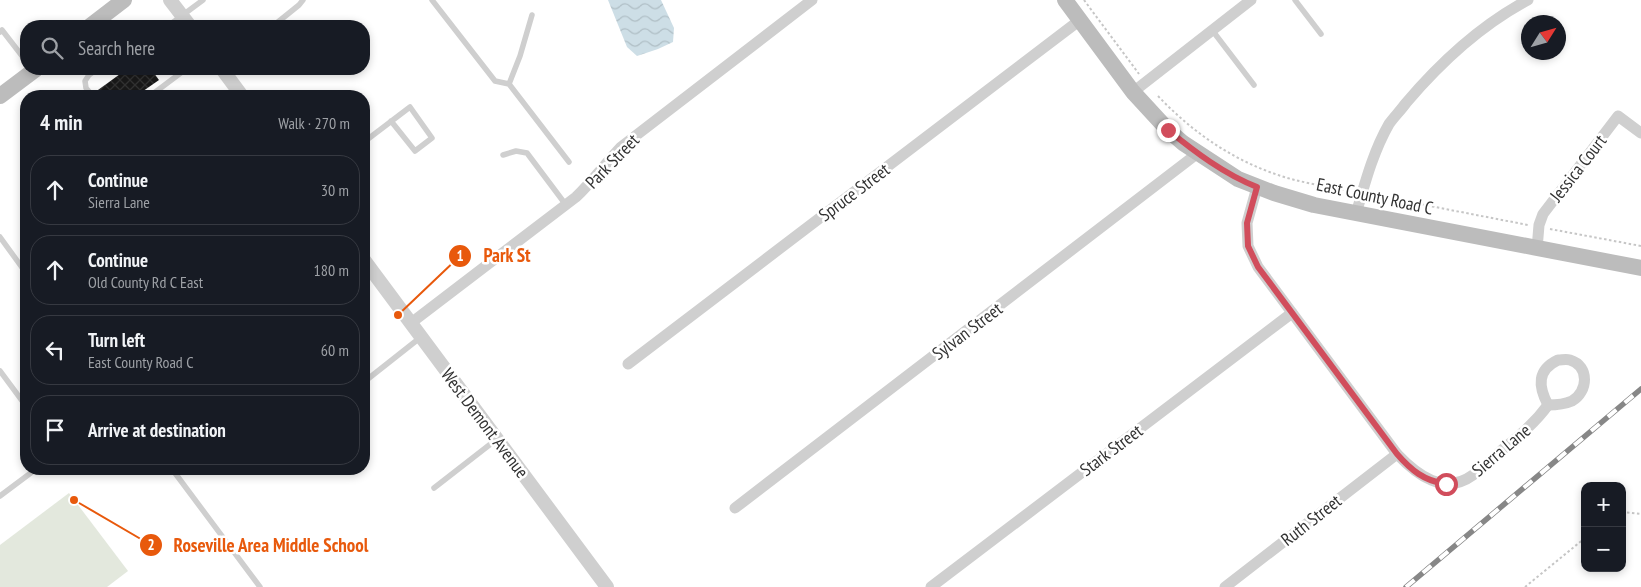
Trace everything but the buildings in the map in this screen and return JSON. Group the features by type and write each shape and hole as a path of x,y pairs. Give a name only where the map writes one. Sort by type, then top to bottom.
{"main road":[{"path":"98,20 124,0"},
{"name":"East County Road C","path":"1065,0 1133,92 1168,130 1198,154 1238,179 1314,205 1641,268"},
{"path":"0,96 23,75"}],"street":[{"path":"170,0 185,20"},
{"name":"Park Street","path":"411,323 566,205 591,183 610,158 628,142 812,0"},
{"path":"1133,92 1251,0"},
{"path":"1356,214 1373,157 1395,117 1418,90 1460,47 1508,10 1528,0"},
{"name":"Spruce Street","path":"628,364 1080,20"},
{"path":"226,75 238,90"},
{"name":"Jessica Court","path":"1537,249 1539,225 1543,214 1618,116 1641,133"},
{"name":"Sylvan Street","path":"735,508 1198,154"},
{"name":"Sierra Lane","path":"1257,187 1247,223 1248,246 1258,267 1397,454 1411,469 1422,477 1446,484 1459,482 1472,476 1536,421 1548,405"},
{"name":"West Demont Avenue","path":"370,268 607,587"},
{"name":"Stark Street","path":"931,587 1292,313"},
{"path":"1558,360 1569,360 1577,364 1583,372 1585,383 1581,393 1572,401 1548,405 1543,395 1541,382 1543,372 1549,364 1558,360"},
{"name":"Ruth Street","path":"1225,587 1397,454"}],"lane":[{"path":"187,20 203,0"},
{"path":"280,20 299,5 302,0"},
{"path":"432,0 495,81 509,84 568,162"},
{"path":"1294,0 1321,34"},
{"path":"509,84 520,56 532,15"},
{"path":"0,32 2,30 20,52"},
{"path":"1212,30 1254,85"},
{"path":"88,90 85,81 89,75"},
{"path":"158,90 176,75"},
{"path":"370,137 391,121 410,107 432,138 415,150 391,121"},
{"path":"503,155 516,151 527,153 566,205"},
{"path":"0,237 20,265"},
{"path":"370,377 421,337"},
{"path":"0,371 20,398"},
{"path":"434,488 497,439"},
{"path":"0,496 28,475"},
{"path":"176,475 260,587"}],"path":[{"path":"1084,0 1138,72"},
{"path":"1155,94 1194,130 1254,166 1291,179 1353,191"},
{"path":"1370,195 1529,225"},
{"path":"1547,229 1641,246"},
{"path":"1626,512 1641,514"},
{"path":"1525,587 1581,541"}],"shaded area":[{"path":"69,493 128,571 107,587 0,587 0,545"}],"water":[{"path":"608,0 661,0 674,28 673,42 637,56 627,47"}],"railway":[{"path":"1406,587 1641,389"}],"place":[{"name":"Park St","path":"398,315"},
{"name":"Roseville Area Middle School","path":"74,500"}],"route":[{"path":"1168,130 1198,154 1238,179 1257,187 1247,223 1248,246 1258,267 1397,454 1411,469 1422,477 1446,484"}]}
